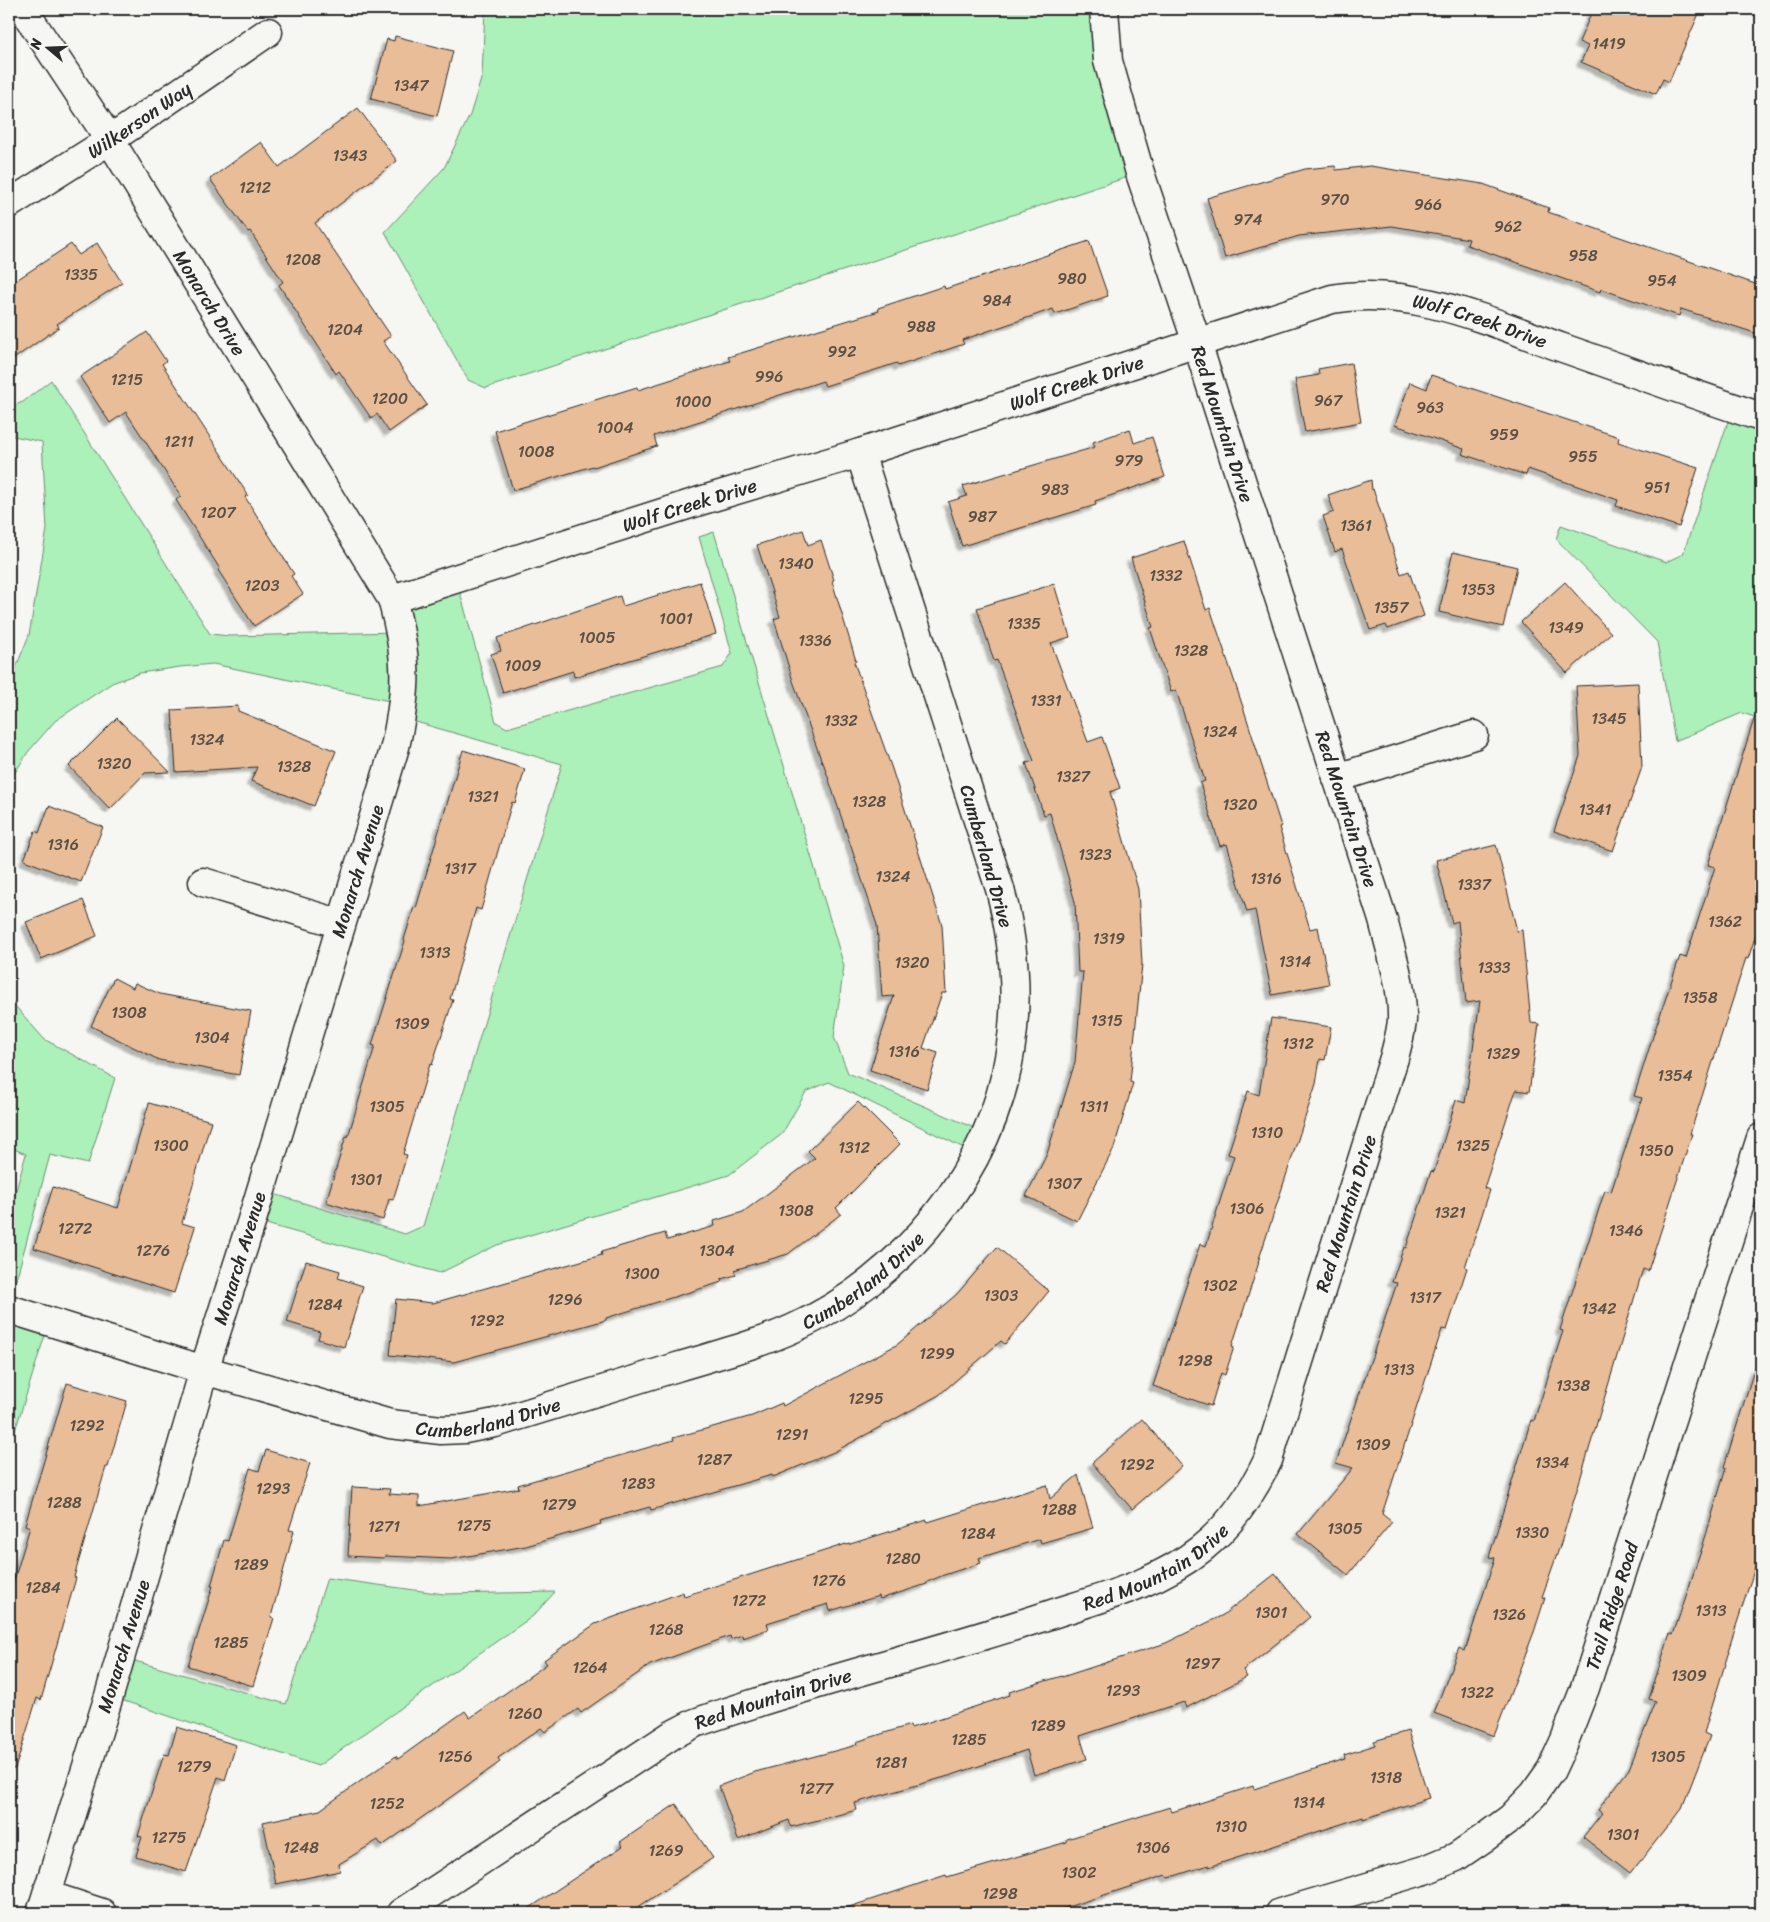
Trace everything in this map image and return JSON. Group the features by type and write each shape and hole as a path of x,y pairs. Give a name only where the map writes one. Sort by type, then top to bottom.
{"street":[{"name":"Monarch Drive","path":"22,9 110,140 392,599"},
{"name":"Red Mountain Drive","path":"401,1913 672,1734 695,1723 999,1632 1150,1580 1181,1563 1219,1533 1236,1514 1258,1482 1277,1436 1394,1058 1402,1020 1399,986 1383,920 1197,342 1140,173 1108,61 1104,9"},
{"name":"Wilkerson Way","path":"9,204 110,140 268,32"},
{"name":"Wolf Creek Drive","path":"392,599 703,500 860,454 1197,342 1332,299 1345,297 1387,296 1451,309 1761,417"},
{"name":"Cumberland Drive","path":"9,1309 204,1370 390,1424 441,1430 495,1423 740,1348 794,1328 844,1299 879,1275 913,1242 942,1208 981,1143 1005,1077 1010,1054 1014,1008 1013,952 1006,909 1000,888 860,454"},
{"name":"Monarch Avenue","path":"44,1904 114,1680 204,1370 252,1220 395,747 404,704 405,670 401,632 392,599"},
{"path":"1337,778 1474,735"},
{"path":"203,882 341,924"},
{"name":"Trail Ridge Road","path":"1280,1913 1425,1870 1456,1857 1510,1818 1534,1794 1551,1770 1585,1688 1761,1138"},
{"path":"44,1904 102,1913"}],"green space":[{"path":"485,9 1104,9 1140,173 486,388 468,380 385,232 444,168 470,115 482,76"},
{"path":"51,380 210,634 230,636 399,632 392,599 456,578 496,722 507,728 723,667 732,653 699,537 714,532 844,966 834,1037 848,1073 986,1133 976,1154 829,1082 806,1092 782,1134 729,1175 497,1245 440,1273 252,1220 261,1190 405,1234 423,1226 562,764 402,718 404,704 213,664 140,673 112,683 55,721 28,752 9,782 9,685 29,635 47,529 42,442 9,435 9,407 23,402"},
{"path":"1733,407 1761,417 1761,719 1742,713 1675,741 1657,642 1556,539 1561,525 1666,562 1683,554"},
{"path":"9,999 44,1039 115,1078 88,1164 50,1155 9,1306 9,1216 26,1154 9,1147"},
{"path":"9,1309 49,1322 9,1450"},
{"path":"327,1578 444,1594 555,1592 533,1616 318,1766 109,1696 121,1657 286,1704"}],"building":[{"path":"1593,9 1701,9 1669,82 1663,79 1656,94 1581,62 1588,46 1579,42"},
{"path":"395,36 453,51 437,116 371,99 387,39 394,41"},
{"path":"358,108 397,161 315,223 391,336 383,341 427,405 389,432 377,414 371,418 339,371 336,374 279,285 283,282 250,231 248,232 210,179 261,142 279,167"},
{"path":"1335,166 1336,170 1370,166 1483,184 1549,208 1548,212 1761,286 1761,335 1681,309 1679,316 1601,289 1600,292 1467,245 1469,239 1392,226 1299,236 1225,258 1207,198 1305,169"},
{"path":"1089,241 1108,296 1055,314 1053,309 962,340 964,344 898,366 897,363 825,386 823,381 654,436 657,446 594,467 513,490 495,431 637,387 638,390 730,361 728,357 879,311 878,308 944,286 945,289"},
{"path":"97,243 122,283 57,324 59,327 9,362 9,285 71,244 79,255"},
{"path":"147,332 166,361 162,364 248,495 245,497 294,574 291,576 303,594 254,626 176,500 181,496 126,412 110,423 80,377"},
{"path":"1351,363 1361,422 1305,432 1295,379 1319,375 1318,369"},
{"path":"1431,375 1619,437 1618,442 1698,468 1679,527 1616,506 1618,500 1528,469 1526,475 1462,454 1464,449 1395,425 1410,382 1427,389"},
{"path":"1130,429 1134,443 1152,437 1165,477 1095,501 1096,505 962,546 948,502 967,496 963,486 1095,447 1093,442"},
{"path":"1371,480 1372,490 1401,574 1409,571 1424,616 1388,629 1386,625 1370,630 1342,549 1335,552 1323,516 1334,512 1328,495"},
{"path":"803,530 808,545 821,540 856,661 854,662 892,769 942,925 946,993 942,993 923,1048 938,1053 927,1089 870,1070 894,996 882,997 877,925 823,762 793,681 774,619 780,617 757,545"},
{"path":"1184,541 1206,610 1210,608 1244,710 1281,826 1279,827 1310,929 1318,927 1329,984 1272,995 1255,910 1247,912 1227,844 1220,846 1200,783 1205,781 1176,690 1171,692 1150,628 1153,627 1131,558"},
{"path":"1453,552 1517,567 1503,627 1439,612"},
{"path":"700,582 716,634 574,677 573,671 503,693 491,654 501,651 497,638 620,596 623,606"},
{"path":"1565,582 1611,633 1567,673 1521,622"},
{"path":"1054,584 1070,637 1051,643 1088,742 1102,737 1120,788 1110,792 1138,889 1142,964 1130,1082 1133,1083 1114,1148 1077,1221 1026,1196 1047,1154 1075,1062 1083,972 1078,972 1075,902 1050,813 1044,815 1026,763 1034,761 997,660 994,661 977,608"},
{"path":"1638,683 1642,767 1613,851 1554,831 1580,756 1576,686"},
{"path":"238,706 238,711 336,751 314,806 251,781 257,767 176,772 172,710"},
{"path":"1755,716 1761,717 1761,919 1748,959 1746,958 1648,1271 1643,1269 1561,1543 1542,1597 1545,1598 1534,1632 1494,1736 1434,1713 1459,1648 1465,1651 1495,1558 1489,1557 1531,1420 1534,1421 1563,1331 1560,1330 1605,1190 1611,1192 1642,1098 1634,1096 1654,1033 1680,956 1686,958 1715,867 1708,865"},
{"path":"117,718 170,772 145,773 110,809 69,766"},
{"path":"463,750 525,769 515,803 512,802 481,910 476,908 450,999 453,1000 432,1065 430,1064 403,1154 407,1155 393,1200 389,1199 383,1220 326,1202 346,1136 348,1137 375,1046 372,1045 414,907 416,908"},
{"path":"49,806 103,827 81,882 24,860 35,831 39,833"},
{"path":"1496,845 1517,931 1522,930 1531,1023 1539,1024 1529,1092 1516,1090 1484,1188 1490,1190 1465,1267 1467,1268 1447,1330 1442,1329 1382,1514 1392,1522 1348,1575 1298,1534 1353,1468 1336,1463 1397,1283 1392,1282 1404,1247 1406,1248 1431,1171 1434,1172 1456,1100 1465,1103 1480,1001 1466,1003 1458,921 1452,923 1436,860"},
{"path":"83,900 97,936 41,959 26,922"},
{"path":"114,978 133,988 135,983 160,994 251,1011 239,1075 159,1060 91,1026"},
{"path":"1271,1018 1331,1027 1325,1060 1320,1059 1316,1084 1258,1262 1232,1346 1234,1347 1225,1375 1221,1373 1211,1406 1153,1386 1200,1244 1206,1246 1234,1156 1228,1154 1248,1091 1259,1095"},
{"path":"858,1102 900,1144 836,1208 841,1214 788,1254 734,1270 736,1275 721,1279 722,1282 606,1318 606,1320 454,1362 390,1355 396,1299 433,1303 602,1255 601,1252 665,1233 667,1240 715,1226 714,1221 743,1212 815,1158 808,1151"},
{"path":"149,1103 211,1121 182,1223 195,1227 174,1293 34,1248 53,1187 118,1208"},
{"path":"997,1247 1049,1291 1005,1344 1001,1341 939,1395 834,1452 773,1477 772,1475 651,1510 650,1507 600,1521 601,1524 526,1546 451,1559 348,1556 352,1487 390,1489 389,1494 419,1496 419,1506 519,1488 518,1485 752,1416 782,1403 783,1406 898,1344 957,1294"},
{"path":"306,1261 340,1271 338,1278 363,1286 344,1347 318,1339 320,1332 287,1322"},
{"path":"1755,1367 1761,1368 1761,1549 1704,1733 1710,1736 1682,1808 1630,1874 1583,1837 1602,1813 1598,1810 1629,1769 1656,1701 1649,1699 1670,1633 1673,1635 1703,1545 1726,1468 1724,1467"},
{"path":"67,1383 127,1401 74,1577 76,1578 41,1700 37,1698 15,1769 9,1768 9,1597 30,1527 25,1525"},
{"path":"1142,1419 1182,1466 1132,1509 1092,1463"},
{"path":"266,1450 310,1463 289,1530 294,1531 271,1617 274,1618 253,1686 188,1666 213,1586 211,1586 224,1540 228,1541 250,1468 259,1471"},
{"path":"1078,1475 1093,1528 1041,1543 1040,1539 979,1558 981,1563 944,1575 927,1582 927,1584 880,1599 879,1596 830,1611 828,1604 767,1623 769,1629 743,1638 742,1635 731,1639 730,1636 650,1665 581,1713 578,1709 545,1732 541,1728 498,1758 500,1762 382,1846 378,1840 339,1864 340,1871 276,1884 263,1822 320,1810 396,1756 398,1759 465,1711 470,1718 547,1664 544,1660 595,1624 683,1592 684,1596 846,1544 927,1520 928,1522 1047,1485 1050,1499"},
{"path":"1275,1574 1310,1617 1243,1670 1247,1677 1186,1708 1184,1702 1080,1736 1087,1759 1034,1775 1027,1750 952,1775 855,1803 857,1810 791,1827 789,1820 738,1840 719,1786 755,1772 857,1745 856,1742 910,1725 911,1728 1010,1695 1009,1692 1166,1643 1223,1615"},
{"path":"177,1727 236,1745 225,1780 218,1777 186,1872 136,1856 142,1837 138,1836 164,1754 169,1755"},
{"path":"1408,1731 1429,1798 1363,1819 1363,1817 1209,1867 1209,1865 1168,1878 1166,1875 1049,1913 847,1913 846,1908 946,1875 947,1877 1067,1842 1067,1839 1170,1807 1172,1812 1253,1786 1254,1789 1345,1759 1344,1755 1375,1745 1374,1741"},
{"path":"676,1804 713,1858 629,1913 522,1913 623,1846 620,1842"}]}
